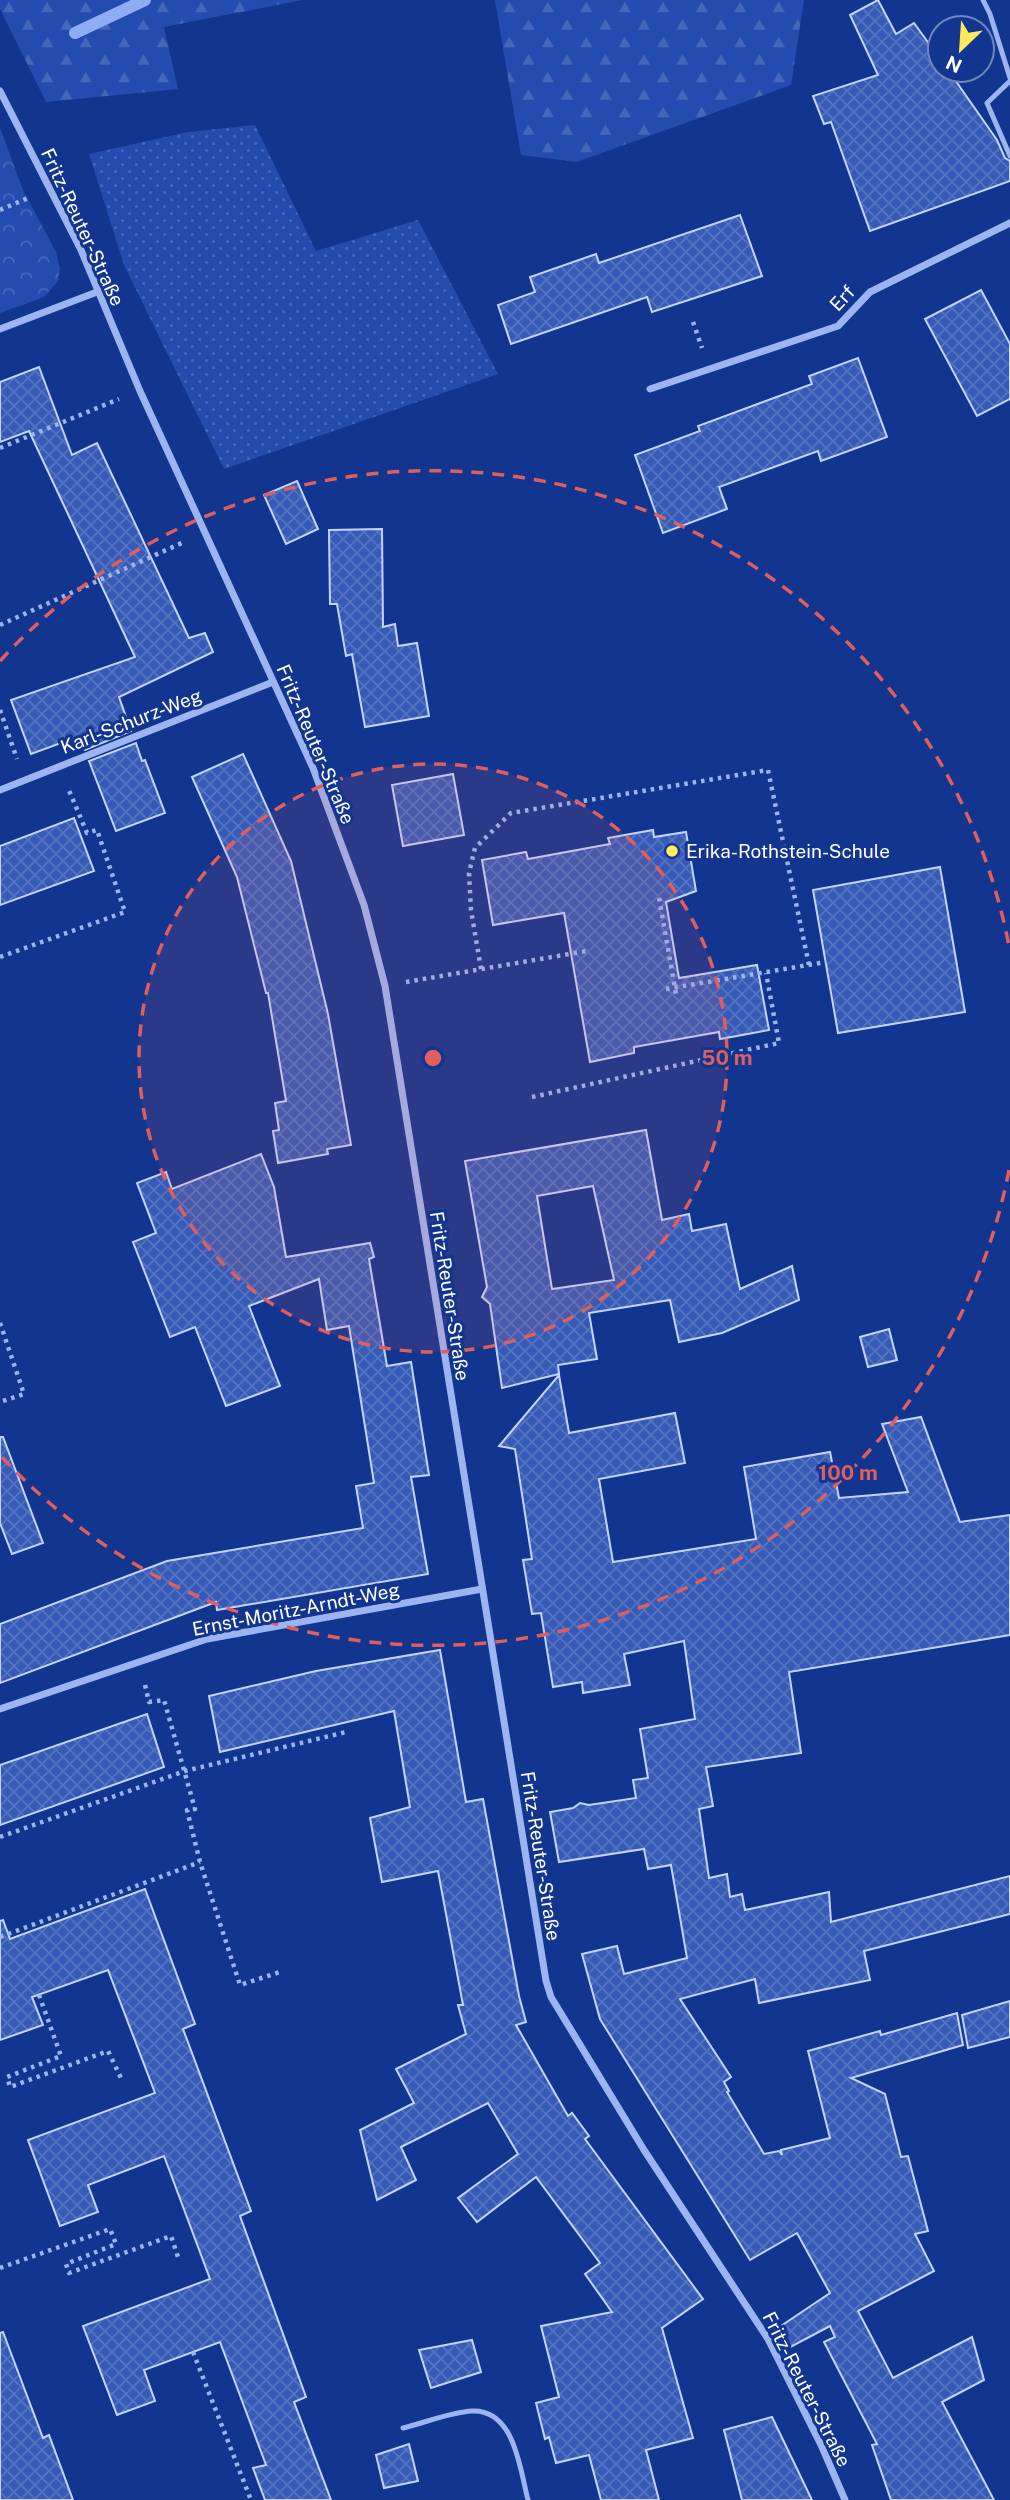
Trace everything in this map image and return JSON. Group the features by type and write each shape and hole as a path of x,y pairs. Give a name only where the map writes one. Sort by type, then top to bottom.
{"street":[{"name":"Fritz-Reuter-Straße","path":"0,91 81,250 139,391 313,768 364,905 385,986 545,1981 551,1997 644,2150 768,2339 822,2447 845,2500"},
{"name":"Erf","path":"650,389 838,326 870,292 1010,223"},
{"path":"0,329 97,292"},
{"name":"Karl-Schurz-Weg","path":"0,790 273,682"},
{"name":"Ernst-Moritz-Arndt-Weg","path":"0,1709 207,1639 482,1590"}],"lane":[{"path":"983,0 990,14 1010,80 987,103 1010,156"},
{"path":"403,2428 473,2411 499,2420 508,2432 528,2500"}],"path":[{"path":"0,448 139,391"},
{"path":"0,625 205,533"},
{"path":"0,710 25,780"},
{"path":"481,969 471,910 469,873 475,848 511,813 768,770 809,965"},
{"path":"0,957 125,912 97,830 87,834 73,800"},
{"path":"659,898 676,990"},
{"path":"385,986 587,951"},
{"path":"666,989 676,990 826,962"},
{"path":"532,1097 779,1043 766,973"},
{"path":"0,1323 24,1394 0,1402"},
{"path":"139,1662 149,1702 164,1700 195,1809 187,1810 200,1862 240,1985 280,1972"},
{"path":"0,1838 185,1771 346,1732"},
{"path":"0,1937 200,1862"},
{"path":"39,1995 61,2056 6,2077 10,2087 108,2051 121,2078"},
{"path":"0,2268 110,2229 116,2244 66,2264 69,2273 171,2236 179,2260"},
{"path":"193,2352 251,2500"}],"green space":[{"path":"0,0 302,0 164,27 178,89 46,102 0,9"},
{"path":"495,0 804,0 791,85 577,162 521,155"},
{"path":"255,125 316,251 418,220 498,374 224,469 124,265 89,154 188,132"},
{"path":"0,128 23,190 56,252 60,269 58,281 44,297 0,313"}],"building":[{"path":"878,0 896,34 914,23 926,40 926,84 958,84 997,140 1005,158 1010,161 1010,181 870,231 831,122 824,124 813,96 878,75 850,15"},
{"path":"740,215 762,276 652,312 647,297 511,344 498,305 535,292 530,277 596,254 599,263"},
{"path":"981,290 1010,344 1010,399 977,416 925,319"},
{"path":"858,358 887,437 821,461 818,451 719,487 727,509 663,533 635,455 700,431 698,426 812,384 809,376"},
{"path":"39,367 72,455 97,443 189,638 205,633 213,652 119,697 131,731 85,750 80,736 31,754 11,700 135,657 29,431 0,442 0,382"},
{"path":"297,481 318,529 286,544 264,495"},
{"path":"382,529 383,627 395,624 398,646 417,643 429,716 365,727 352,654 346,656 337,604 330,604 329,530"},
{"path":"136,743 165,813 116,831 89,761"},
{"path":"243,754 291,861 328,1014 351,1145 327,1149 328,1154 278,1163 273,1131 279,1130 275,1103 286,1101 268,993 237,877 192,777"},
{"path":"453,774 464,835 403,846 392,785"},
{"path":"74,818 94,871 0,905 0,846"},
{"path":"653,830 654,837 686,832 696,891 666,902 679,978 757,965 769,1030 720,1039 719,1032 634,1047 634,1053 590,1062 564,913 493,925 482,860 526,852 528,859 610,844 608,838"},
{"path":"940,867 965,1012 838,1033 813,890"},
{"path":"646,1130 662,1220 689,1214 692,1231 726,1224 740,1289 792,1266 799,1300 722,1333 679,1342 670,1300 589,1313 597,1359 558,1365 559,1374 502,1388 490,1304 482,1297 487,1287 465,1161","holes":["593,1186 614,1280 552,1289 537,1196"]},
{"path":"261,1154 274,1187 286,1257 370,1243 374,1257 369,1259 387,1366 411,1362 429,1475 411,1477 428,1574 217,1610 216,1602 0,1683 0,1624 167,1561 363,1528 356,1486 374,1483 349,1326 327,1330 319,1279 249,1306 280,1386 226,1406 195,1327 170,1337 133,1242 156,1233 137,1183 166,1172 172,1189"},
{"path":"889,1329 897,1360 868,1367 860,1337"},
{"path":"559,1375 569,1433 675,1413 685,1463 599,1479 613,1562 756,1539 744,1467 830,1452 839,1498 908,1492 882,1424 921,1417 960,1522 1010,1515 1010,1635 789,1672 801,1753 706,1767 713,1806 699,1809 709,1878 727,1874 730,1897 742,1894 745,1910 829,1892 831,1922 1010,1876 1010,1914 864,1951 870,1980 759,2003 755,1979 680,1999 731,2077 724,2082 729,2091 727,2092 764,2154 779,2151 782,2155 781,2150 830,2138 808,2051 880,2031 881,2035 957,2013 963,2045 851,2078 885,2094 901,2157 908,2156 928,2231 915,2234 934,2271 858,2311 893,2378 972,2337 984,2380 942,2402 994,2500 891,2500 872,2445 877,2444 824,2342 835,2337 830,2326 783,2351 772,2332 830,2293 797,2233 750,2260 600,2019 582,1954 617,1946 624,1974 687,1958 671,1865 648,1869 644,1849 559,1862 550,1812 573,1808 580,1803 589,1805 636,1798 633,1780 648,1778 640,1729 695,1719 684,1641 624,1654 630,1685 583,1693 582,1682 553,1687 541,1613 532,1614 523,1560 532,1559 515,1449 499,1446"},
{"path":"0,1437 3,1437 43,1543 12,1554 0,1523"},
{"path":"440,1650 466,1802 483,1799 526,2022 516,2025 568,2116 572,2113 589,2136 585,2139 703,2299 662,2328 693,2438 646,2450 659,2500 601,2500 589,2455 556,2463 549,2437 545,2439 536,2403 559,2397 541,2326 612,2312 585,2274 600,2263 536,2177 477,2222 458,2198 518,2154 488,2103 401,2147 416,2180 377,2200 360,2130 414,2103 396,2069 466,2034 458,2005 463,2005 438,1871 382,1882 370,1818 410,1807 394,1711 220,1752 209,1696 316,1671"},
{"path":"147,1714 164,1767 0,1825 0,1765"},
{"path":"145,1889 195,2024 183,2029 251,2211 240,2216 306,2397 294,2402 331,2500 265,2500 253,2468 266,2465 220,2342 144,2370 155,2401 117,2415 83,2326 210,2279 164,2156 88,2185 98,2212 60,2226 28,2140 155,2093 108,1970 32,1997 43,2025 0,2040 0,1921 3,1920 10,1939"},
{"path":"1010,2001 1010,2037 968,2048 962,2015"},
{"path":"3,2332 43,2438 49,2435 73,2500 0,2500 0,2333"},
{"path":"472,2340 481,2372 431,2388 419,2350"},
{"path":"772,2417 812,2500 742,2500 724,2430"},
{"path":"409,2444 418,2481 384,2488 376,2455"}],"waterway":[{"path":"75,33 145,0"}],"place":[{"name":"Erika-Rothstein-Schule","path":"672,851"}]}
